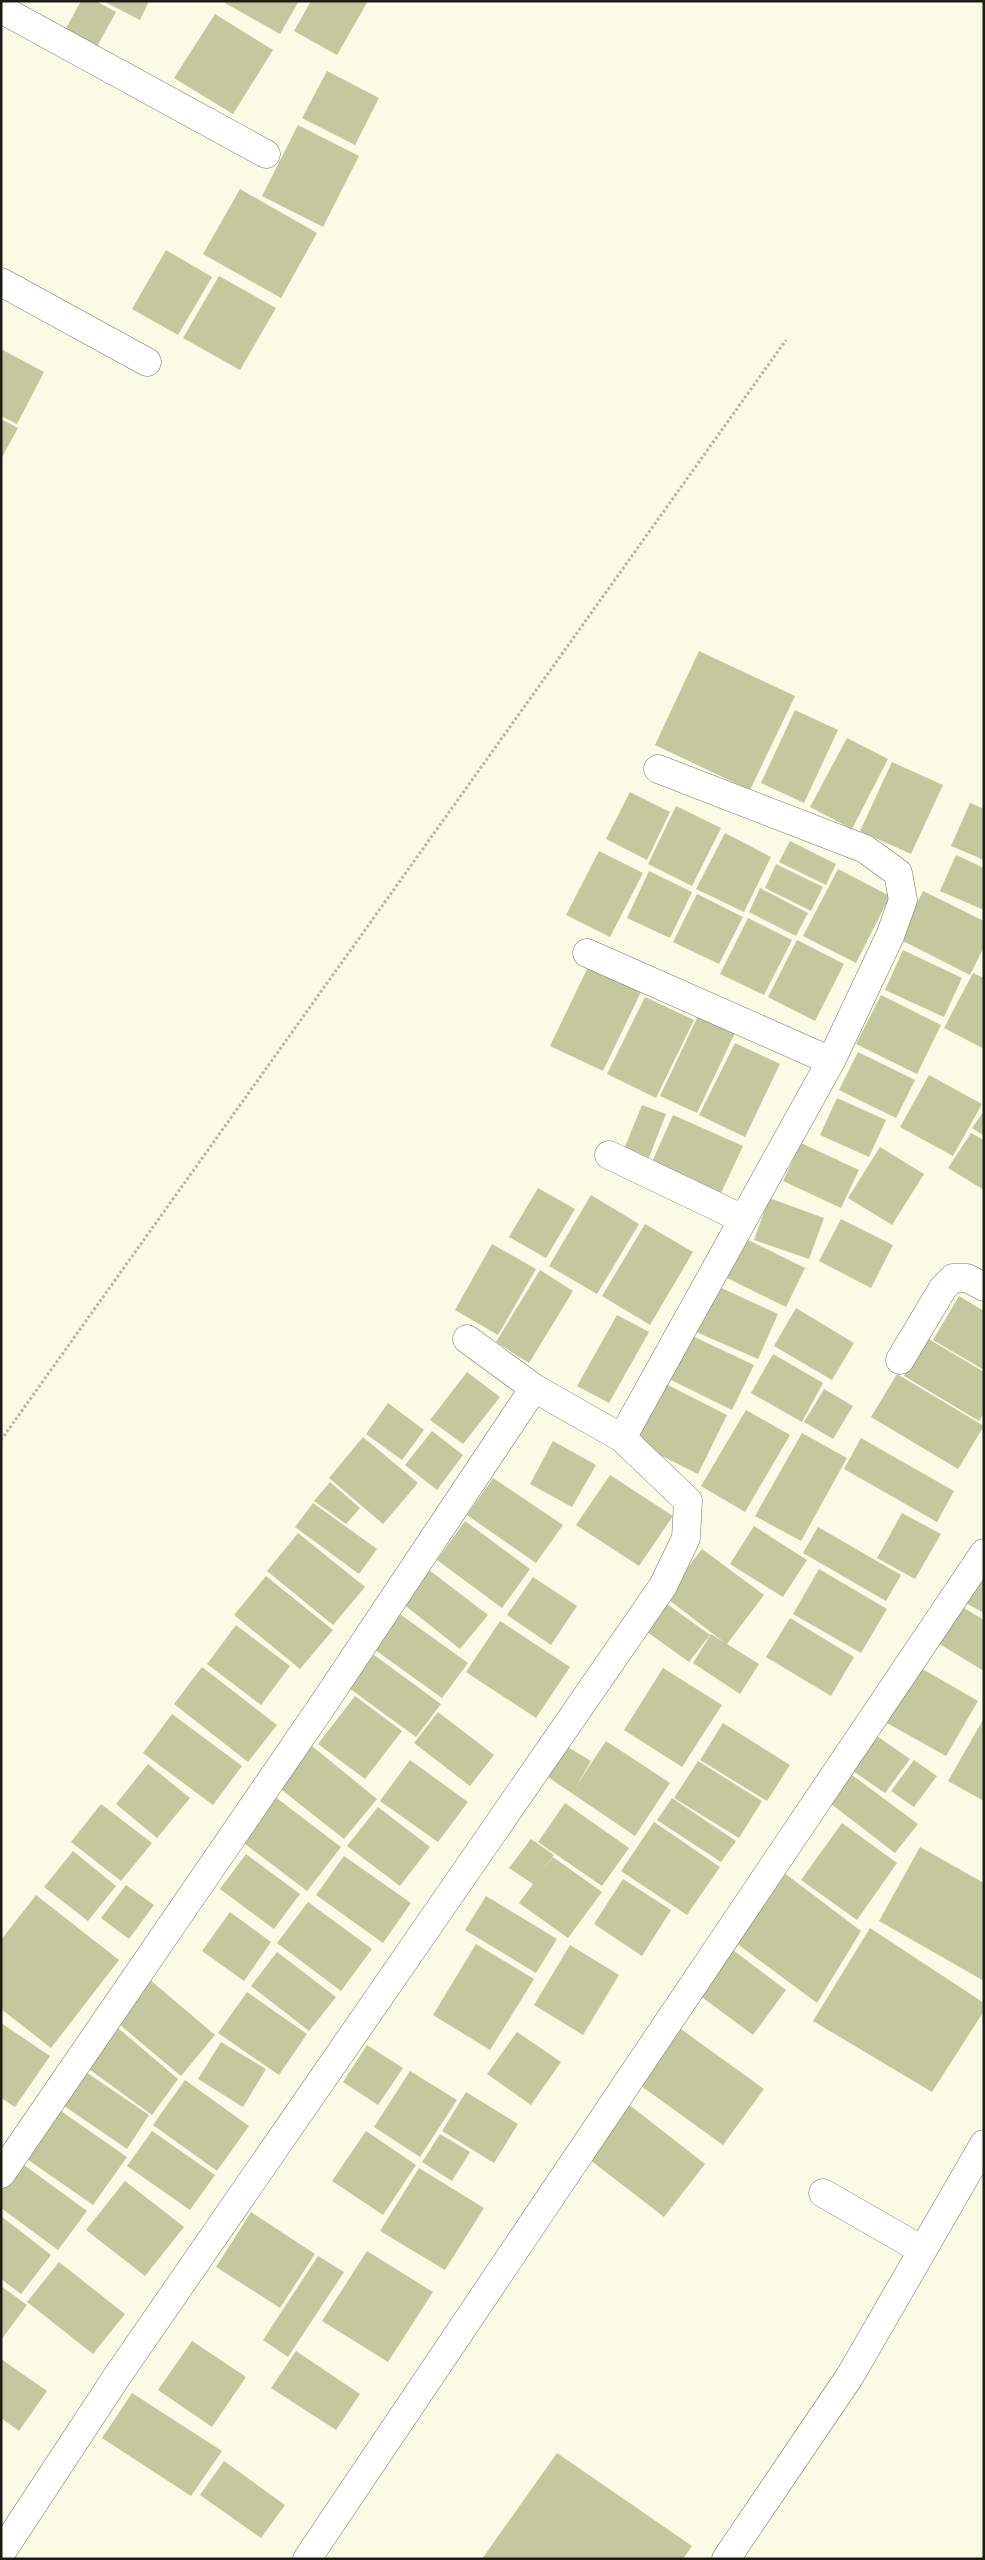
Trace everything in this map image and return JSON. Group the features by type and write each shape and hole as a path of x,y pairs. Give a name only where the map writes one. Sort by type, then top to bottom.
{"street":[{"path":"1,9 266,154"},
{"path":"1,282 147,362"},
{"path":"622,1438 831,1061 890,936 903,900 898,873 865,849 658,768"},
{"path":"587,953 831,1061"},
{"path":"609,1155 743,1219"},
{"path":"900,1360 943,1288 953,1278 967,1278 984,1287"},
{"path":"1,2553 118,2374 663,1586 686,1538 688,1501 622,1438 534,1388 467,1339"},
{"path":"1,2174 322,1706 534,1388"},
{"path":"307,2559 984,1553"},
{"path":"726,2559 850,2376 984,2144"},
{"path":"823,2193 922,2250"}],"path":[{"path":"1,1440 786,340"}],"building":[{"path":"81,1 96,1 116,12 95,50 63,34"},
{"path":"103,1 149,1 140,20"},
{"path":"225,1 299,1 280,34 225,3"},
{"path":"311,1 368,1 337,55 294,31"},
{"path":"215,14 273,50 233,114 174,78"},
{"path":"327,71 379,98 355,145 302,118"},
{"path":"298,125 359,156 323,227 262,196"},
{"path":"240,189 317,233 281,298 203,254"},
{"path":"166,250 212,277 178,335 132,309"},
{"path":"219,276 276,308 240,370 183,338"},
{"path":"1,349 44,372 17,424 1,416"},
{"path":"1,419 18,428 1,459"},
{"path":"699,651 795,696 750,790 655,745"},
{"path":"795,710 838,730 804,803 761,783"},
{"path":"847,738 888,759 852,829 810,807"},
{"path":"892,762 943,785 911,854 860,831"},
{"path":"630,792 670,812 647,860 606,839"},
{"path":"970,803 984,809 984,860 951,846"},
{"path":"676,806 721,828 692,886 648,864"},
{"path":"725,833 771,857 744,912 696,889"},
{"path":"790,841 836,864 826,885 779,862"},
{"path":"599,851 643,873 610,937 566,915"},
{"path":"956,855 984,868 984,910 940,891"},
{"path":"776,864 823,887 811,911 765,888"},
{"path":"838,869 890,896 856,963 803,936"},
{"path":"649,871 692,892 670,938 627,918"},
{"path":"760,888 808,913 796,936 749,912"},
{"path":"923,891 984,921 984,947 970,975 899,939"},
{"path":"697,894 743,917 719,964 673,942"},
{"path":"748,918 792,940 764,995 720,974"},
{"path":"797,940 844,964 815,1021 768,997"},
{"path":"903,950 962,978 944,1017 885,990"},
{"path":"588,967 641,992 603,1071 550,1046"},
{"path":"973,973 984,978 984,1049 944,1028"},
{"path":"881,995 941,1025 917,1074 856,1044"},
{"path":"645,997 694,1020 656,1098 607,1074"},
{"path":"698,1016 735,1033 697,1113 660,1096"},
{"path":"735,1043 780,1064 745,1137 699,1115"},
{"path":"858,1052 915,1080 896,1118 839,1090"},
{"path":"929,1075 982,1104 953,1156 900,1127"},
{"path":"837,1098 886,1120 869,1157 820,1135"},
{"path":"642,1105 666,1114 645,1168 620,1159"},
{"path":"984,1111 984,1136 972,1128"},
{"path":"673,1115 743,1146 721,1193 652,1162"},
{"path":"971,1133 984,1140 984,1190 948,1168"},
{"path":"801,1143 859,1170 841,1208 783,1181"},
{"path":"880,1147 924,1174 892,1225 848,1198"},
{"path":"538,1188 575,1209 546,1258 509,1237"},
{"path":"591,1195 639,1224 597,1294 549,1266"},
{"path":"769,1198 824,1218 809,1259 754,1240"},
{"path":"841,1219 893,1245 871,1288 819,1261"},
{"path":"645,1224 693,1252 650,1325 602,1296"},
{"path":"744,1238 805,1268 786,1307 725,1277"},
{"path":"492,1244 536,1269 498,1335 455,1310"},
{"path":"540,1270 573,1291 529,1363 496,1342"},
{"path":"715,1285 778,1314 758,1359 694,1331"},
{"path":"959,1296 984,1311 984,1370 933,1340"},
{"path":"796,1308 854,1343 832,1380 774,1346"},
{"path":"617,1315 649,1332 609,1403 577,1386"},
{"path":"688,1334 754,1365 732,1410 667,1378"},
{"path":"927,1338 984,1372 984,1413 979,1421 904,1376"},
{"path":"773,1354 823,1383 802,1422 751,1393"},
{"path":"467,1372 500,1397 463,1444 430,1420"},
{"path":"897,1374 984,1426 958,1469 871,1417"},
{"path":"662,1382 727,1415 698,1474 632,1441"},
{"path":"824,1389 853,1406 833,1439 804,1422"},
{"path":"388,1403 424,1430 402,1460 366,1434"},
{"path":"746,1410 790,1435 745,1512 701,1486"},
{"path":"432,1431 463,1455 437,1490 405,1465"},
{"path":"802,1433 847,1458 801,1541 755,1516"},
{"path":"363,1437 418,1483 383,1524 329,1478"},
{"path":"861,1438 954,1491 937,1522 844,1469"},
{"path":"553,1441 596,1465 572,1507 530,1484"},
{"path":"610,1475 673,1516 639,1566 576,1525"},
{"path":"493,1478 563,1525 536,1563 467,1515"},
{"path":"330,1482 360,1508 346,1524 314,1501"},
{"path":"313,1503 377,1549 359,1574 295,1527"},
{"path":"902,1513 941,1534 915,1579 877,1558"},
{"path":"465,1521 530,1569 502,1608 437,1560"},
{"path":"754,1526 807,1560 783,1597 730,1564"},
{"path":"818,1527 901,1575 886,1601 803,1553"},
{"path":"298,1533 365,1587 333,1625 267,1571"},
{"path":"702,1549 764,1595 727,1644 759,1664 740,1694 693,1663 711,1634 725,1643 665,1597"},
{"path":"819,1569 887,1609 861,1653 793,1614"},
{"path":"429,1570 488,1615 460,1649 402,1603"},
{"path":"984,1570 984,1613 960,1600"},
{"path":"266,1576 333,1630 300,1669 234,1615"},
{"path":"533,1577 577,1606 551,1645 507,1615"},
{"path":"663,1601 710,1635 689,1662 643,1629"},
{"path":"954,1602 984,1620 984,1671 931,1639"},
{"path":"397,1612 468,1663 442,1698 371,1647"},
{"path":"790,1618 854,1657 831,1696 766,1657"},
{"path":"500,1621 570,1667 536,1718 466,1672"},
{"path":"236,1625 290,1666 261,1705 207,1664"},
{"path":"374,1655 441,1704 416,1737 349,1688"},
{"path":"202,1667 277,1725 248,1762 174,1704"},
{"path":"919,1667 978,1701 946,1756 887,1723"},
{"path":"663,1668 722,1705 682,1767 624,1730"},
{"path":"355,1696 402,1731 365,1779 318,1744"},
{"path":"438,1712 494,1755 470,1786 414,1743"},
{"path":"172,1714 242,1766 213,1805 143,1753"},
{"path":"984,1718 984,1801 948,1781"},
{"path":"723,1723 790,1765 767,1801 700,1760"},
{"path":"874,1734 910,1759 885,1793 850,1769"},
{"path":"606,1741 670,1783 635,1836 542,1773 561,1743 591,1761 575,1788"},
{"path":"312,1746 377,1799 344,1839 278,1787"},
{"path":"410,1760 468,1802 438,1842 380,1801"},
{"path":"914,1760 937,1776 914,1807 891,1791"},
{"path":"698,1761 762,1801 739,1838 674,1798"},
{"path":"148,1764 190,1798 157,1838 116,1804"},
{"path":"844,1769 918,1824 895,1853 822,1797"},
{"path":"274,1796 341,1847 307,1891 241,1841"},
{"path":"672,1798 736,1841 721,1862 657,1820"},
{"path":"565,1803 629,1848 602,1886 538,1842"},
{"path":"101,1804 152,1843 121,1881 71,1842"},
{"path":"378,1807 430,1847 400,1886 347,1846"},
{"path":"654,1822 720,1867 687,1915 621,1871"},
{"path":"842,1823 897,1863 857,1920 801,1880"},
{"path":"531,1839 554,1855 541,1872 553,1857 602,1892 568,1938 519,1903 533,1884 509,1868"},
{"path":"920,1847 984,1883 984,1981 879,1921"},
{"path":"73,1851 116,1886 88,1921 44,1887"},
{"path":"246,1854 300,1894 274,1929 220,1889"},
{"path":"344,1856 411,1903 383,1943 316,1895"},
{"path":"779,1869 861,1931 817,2003 732,1940"},
{"path":"623,1879 671,1910 642,1956 594,1924"},
{"path":"126,1885 154,1905 129,1939 101,1918"},
{"path":"36,1895 119,1960 51,2048 1,2009 1,1940"},
{"path":"486,1896 557,1939 536,1973 465,1930"},
{"path":"308,1902 372,1949 341,1991 277,1943"},
{"path":"230,1912 271,1942 244,1981 202,1951"},
{"path":"870,1928 984,2003 984,2011 932,2092 813,2021"},
{"path":"476,1944 534,1979 490,2050 433,2015"},
{"path":"570,1945 619,1975 583,2035 534,2005"},
{"path":"733,1950 786,1990 753,2035 699,1995"},
{"path":"277,1952 336,1997 309,2031 251,1986"},
{"path":"149,1979 215,2035 181,2076 114,2020"},
{"path":"247,1992 307,2034 279,2075 218,2033"},
{"path":"111,2022 178,2079 152,2115 82,2064"},
{"path":"1,2023 50,2056 15,2107 1,2098"},
{"path":"678,2027 764,2089 723,2145 637,2083"},
{"path":"517,2032 561,2062 531,2105 487,2074"},
{"path":"221,2042 266,2069 243,2107 198,2079"},
{"path":"367,2045 403,2068 378,2105 343,2082"},
{"path":"80,2068 149,2115 127,2149 57,2101"},
{"path":"410,2071 457,2100 420,2157 374,2127"},
{"path":"185,2080 249,2126 217,2171 153,2125"},
{"path":"466,2092 518,2124 494,2163 442,2131"},
{"path":"627,2103 705,2164 664,2217 585,2156"},
{"path":"58,2109 127,2157 93,2205 24,2157"},
{"path":"152,2131 215,2175 190,2210 127,2166"},
{"path":"366,2131 416,2165 383,2215 332,2181"},
{"path":"440,2134 470,2152 452,2181 422,2162"},
{"path":"20,2162 87,2211 58,2250 1,2208 1,2187"},
{"path":"419,2168 484,2208 445,2270 380,2231"},
{"path":"125,2181 184,2227 145,2276 86,2230"},
{"path":"251,2212 315,2254 280,2308 216,2267"},
{"path":"1,2216 51,2255 21,2294 1,2279"},
{"path":"367,2251 433,2292 388,2362 322,2321"},
{"path":"318,2256 344,2272 288,2357 263,2340"},
{"path":"59,2262 125,2314 93,2354 27,2302"},
{"path":"1,2286 27,2305 1,2340"},
{"path":"192,2341 246,2377 212,2427 158,2390"},
{"path":"296,2351 360,2394 336,2430 271,2388"},
{"path":"1,2359 47,2391 19,2431 1,2418"},
{"path":"132,2393 222,2451 191,2496 102,2438"},
{"path":"557,2453 692,2546 683,2559 482,2559"},
{"path":"224,2461 285,2505 261,2538 200,2495"}]}
